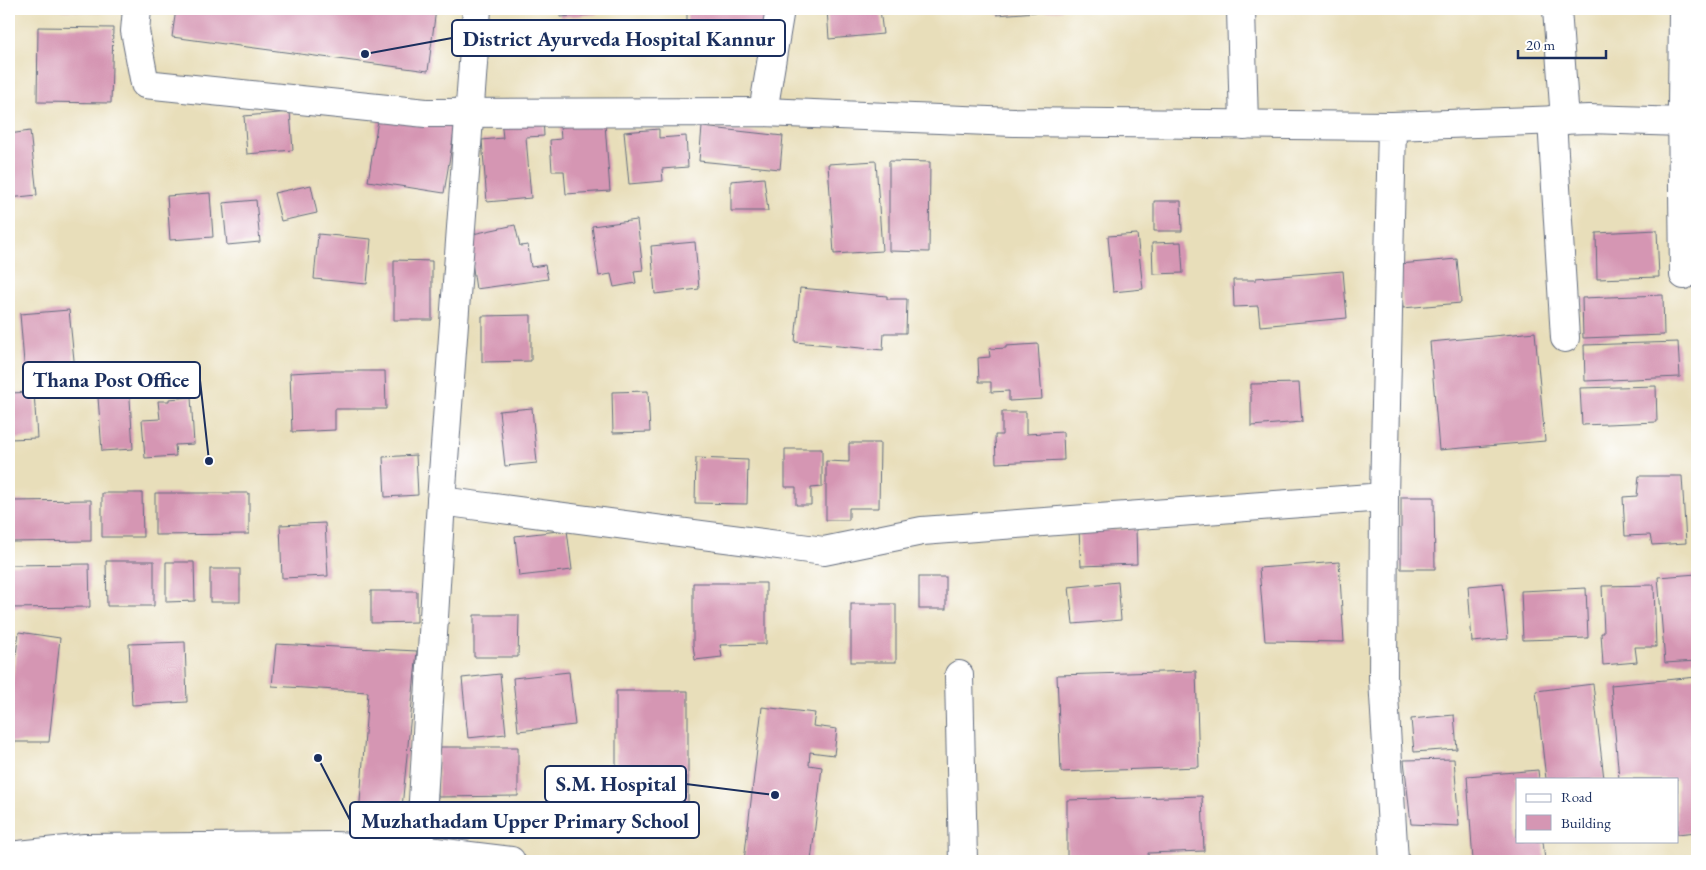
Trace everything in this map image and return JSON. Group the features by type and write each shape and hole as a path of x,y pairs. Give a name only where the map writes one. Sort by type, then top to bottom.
{"main road":[{"path":"137,9 135,31 145,84 426,113 763,112 1014,122 1244,125 1392,126 1589,119 1682,122"},
{"path":"420,850 441,501 477,9"},
{"path":"763,112 780,9"},
{"path":"1241,9 1244,125"},
{"path":"1557,9 1565,338"},
{"path":"1683,9 1684,275"},
{"path":"1392,126 1384,496 1383,679 1394,861"},
{"path":"441,501 824,551 922,531 1384,496"},
{"path":"959,675 963,861"},
{"path":"9,856 85,848 334,846 420,850 511,861"}],"building":[{"path":"61,9 102,9 101,13"},
{"path":"176,9 436,9 428,71 172,37"},
{"path":"560,9 597,9 597,14 560,17"},
{"path":"620,9 659,9 659,13 620,13"},
{"path":"687,9 766,9 765,46 687,45"},
{"path":"827,9 880,9 883,34 829,39"},
{"path":"996,9 1062,9 1062,10 997,15"},
{"path":"38,27 113,28 111,103 37,102"},
{"path":"290,112 293,150 247,154 244,116"},
{"path":"379,114 455,126 444,193 368,181"},
{"path":"543,117 544,136 526,137 531,198 487,202 482,140 503,138 501,120"},
{"path":"605,124 610,191 566,194 564,171 552,171 550,140 561,139 560,127"},
{"path":"702,127 783,136 780,169 699,161"},
{"path":"659,129 659,138 686,136 688,167 662,169 663,181 629,184 624,132"},
{"path":"30,131 37,195 9,198 9,134"},
{"path":"876,161 882,251 834,254 828,164"},
{"path":"889,161 930,162 929,252 889,251"},
{"path":"764,178 768,211 731,211 731,181"},
{"path":"311,185 317,213 281,221 274,193"},
{"path":"210,193 213,237 170,240 167,196"},
{"path":"256,200 260,242 227,245 223,203"},
{"path":"1154,201 1181,201 1182,231 1154,231"},
{"path":"637,220 643,270 634,271 636,283 614,287 611,274 599,276 592,226"},
{"path":"515,225 520,246 528,245 531,267 545,265 548,279 476,289 468,235"},
{"path":"1657,230 1659,277 1597,279 1596,233"},
{"path":"318,234 371,239 367,284 314,279"},
{"path":"1137,234 1143,289 1113,292 1108,236"},
{"path":"695,242 699,289 655,294 651,246"},
{"path":"1181,242 1183,273 1153,274 1152,243"},
{"path":"1457,259 1461,303 1403,308 1399,264"},
{"path":"394,260 432,261 432,320 394,320"},
{"path":"1343,271 1347,318 1260,326 1258,306 1234,307 1233,280 1256,280 1256,278"},
{"path":"800,288 887,296 887,299 907,299 906,333 884,333 883,350 795,342"},
{"path":"1663,295 1664,335 1583,338 1582,298"},
{"path":"69,310 75,370 25,375 20,314"},
{"path":"531,315 531,361 482,362 482,316"},
{"path":"1535,332 1545,441 1439,450 1430,342"},
{"path":"1678,342 1680,377 1585,381 1584,345"},
{"path":"1038,344 1042,399 1009,401 1009,391 991,392 991,382 979,382 978,358 990,357 989,349"},
{"path":"385,371 386,409 335,409 335,430 292,432 290,373"},
{"path":"129,382 133,449 102,451 97,384"},
{"path":"1299,383 1302,422 1251,426 1251,384"},
{"path":"1656,386 1657,422 1582,425 1580,388"},
{"path":"648,391 650,432 613,433 612,392"},
{"path":"34,392 37,438 9,439 9,393"},
{"path":"191,397 194,444 175,445 176,456 145,458 142,420 160,419 158,401"},
{"path":"532,408 537,463 505,466 499,411"},
{"path":"1002,412 1026,412 1026,434 1063,432 1064,460 996,463 995,435 1002,435"},
{"path":"849,443 880,443 879,508 849,508 849,520 826,520 826,461 849,462"},
{"path":"785,449 822,449 822,487 811,488 811,505 796,505 796,487 785,487"},
{"path":"416,455 418,495 385,497 383,457"},
{"path":"696,458 748,460 747,504 695,503"},
{"path":"1639,476 1682,476 1686,543 1652,545 1650,535 1625,536 1623,497 1637,496"},
{"path":"102,493 142,493 143,537 102,537"},
{"path":"155,493 249,493 249,534 155,535"},
{"path":"1401,497 1434,497 1435,569 1401,569"},
{"path":"91,500 91,541 11,542 10,501"},
{"path":"325,523 328,576 282,578 280,525"},
{"path":"1136,529 1137,564 1081,566 1079,531"},
{"path":"567,530 572,570 519,576 515,536"},
{"path":"106,561 154,561 154,606 107,606"},
{"path":"166,562 194,562 195,601 166,602"},
{"path":"1339,562 1344,642 1265,641 1259,568"},
{"path":"89,564 90,607 9,608 9,565"},
{"path":"210,569 240,569 240,602 210,602"},
{"path":"1697,574 1697,661 1665,663 1658,577"},
{"path":"919,577 946,577 946,609 919,609"},
{"path":"1118,582 1121,620 1073,624 1069,587"},
{"path":"693,583 766,583 766,644 720,645 722,657 695,660 693,645"},
{"path":"1503,583 1508,639 1472,642 1468,586"},
{"path":"1654,585 1656,647 1635,647 1637,662 1603,665 1601,633 1604,633 1602,586"},
{"path":"1586,588 1588,638 1523,640 1521,591"},
{"path":"371,591 417,591 417,622 371,623"},
{"path":"851,604 896,604 896,662 851,662"},
{"path":"474,615 519,615 518,657 474,657"},
{"path":"19,632 60,638 49,742 9,742 9,706"},
{"path":"185,642 187,702 132,705 129,644"},
{"path":"276,644 417,651 401,818 359,816 368,692 272,686"},
{"path":"1196,671 1199,767 1061,772 1057,675"},
{"path":"569,672 575,725 518,731 513,678"},
{"path":"500,674 506,734 468,738 462,678"},
{"path":"1697,677 1697,832 1678,834 1678,778 1619,778 1611,685"},
{"path":"1593,684 1604,778 1546,778 1536,691"},
{"path":"616,691 688,691 688,823 616,824"},
{"path":"762,707 815,713 813,726 837,729 834,755 810,752 809,765 822,767 811,861 744,861"},
{"path":"1454,715 1457,749 1414,752 1411,719"},
{"path":"438,747 518,747 518,796 438,797"},
{"path":"1454,759 1459,826 1411,824 1404,760"},
{"path":"1538,770 1539,778 1516,778 1516,842 1543,842 1545,861 1473,861 1467,776"},
{"path":"1202,796 1204,851 1148,853 1149,861 1067,861 1067,800"}],"place":[{"name":"District Ayurveda Hospital Kannur","path":"365,54"},
{"name":"Thana Post Office","path":"209,461"},
{"name":"Muzhathadam Upper Primary School","path":"318,758"},
{"name":"S.M. Hospital","path":"775,795"}]}
